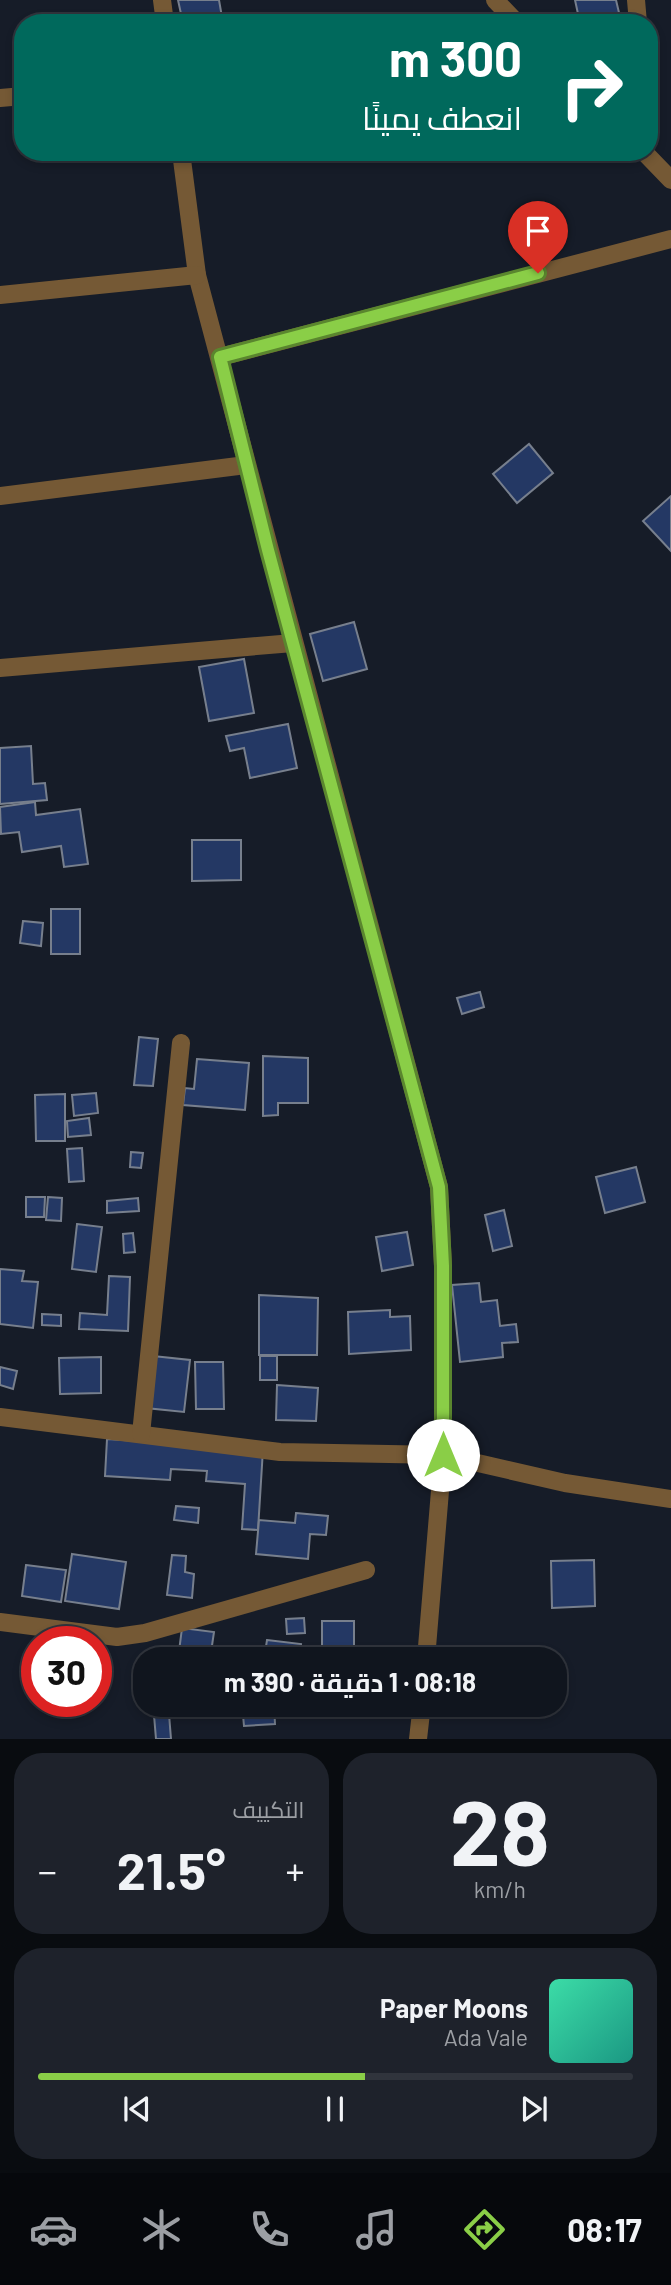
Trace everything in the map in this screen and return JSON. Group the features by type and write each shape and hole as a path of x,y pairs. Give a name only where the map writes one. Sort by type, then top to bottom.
{"street":[{"path":"495,0 508,14"},
{"path":"182,161 197,275 439,1187 443,1266 443,1455 427,1647"},
{"path":"653,161 671,180"},
{"path":"220,357 671,239"},
{"path":"0,295 197,275"},
{"path":"0,496 246,465"},
{"path":"0,668 293,643"},
{"path":"141,1434 181,1043"},
{"path":"0,1417 280,1452 443,1455 565,1483 671,1499"},
{"path":"0,1622 117,1637 145,1633 366,1570"},
{"path":"418,1739 421,1717"}],"building":[{"path":"178,0 219,0 221,14 181,14"},
{"path":"575,0 616,0 619,14 578,14"},
{"path":"529,444 553,473 517,503 493,474"},
{"path":"671,496 671,551 643,521"},
{"path":"354,622 367,669 323,681 310,634"},
{"path":"244,659 254,713 209,721 199,667"},
{"path":"288,724 297,768 250,778 244,748 230,751 226,736"},
{"path":"31,746 33,784 45,783 47,800 0,804 0,748"},
{"path":"35,802 36,815 80,809 88,864 64,867 61,846 22,852 19,832 1,834 0,807"},
{"path":"192,840 241,840 241,880 192,881"},
{"path":"51,909 80,909 80,954 51,954"},
{"path":"23,921 43,923 41,946 20,943"},
{"path":"480,992 484,1007 462,1014 457,998"},
{"path":"139,1037 158,1039 153,1086 134,1085"},
{"path":"263,1056 308,1058 308,1103 278,1103 278,1115 263,1116"},
{"path":"197,1059 249,1063 245,1110 183,1105 185,1088 194,1089"},
{"path":"96,1093 98,1113 74,1116 72,1095"},
{"path":"65,1094 65,1141 36,1141 35,1095"},
{"path":"89,1118 91,1135 68,1137 67,1121"},
{"path":"82,1148 84,1181 69,1182 67,1149"},
{"path":"131,1152 143,1153 141,1168 130,1167"},
{"path":"636,1167 645,1202 605,1213 596,1177"},
{"path":"26,1197 45,1197 44,1217 26,1217"},
{"path":"48,1197 62,1198 61,1221 46,1220"},
{"path":"138,1198 139,1211 107,1213 107,1201"},
{"path":"504,1210 512,1246 493,1251 485,1215"},
{"path":"77,1224 102,1227 96,1272 72,1269"},
{"path":"407,1232 413,1265 382,1271 376,1237"},
{"path":"133,1233 135,1252 124,1253 123,1234"},
{"path":"0,1269 24,1271 22,1281 38,1282 33,1328 0,1324"},
{"path":"109,1276 130,1277 128,1331 79,1329 80,1313 107,1315"},
{"path":"479,1283 481,1302 497,1300 500,1326 516,1324 518,1342 502,1343 503,1357 460,1362 452,1285"},
{"path":"259,1295 318,1298 317,1355 259,1355"},
{"path":"390,1310 390,1317 410,1316 411,1350 349,1354 348,1312"},
{"path":"42,1314 61,1315 61,1326 42,1325"},
{"path":"153,1356 190,1360 184,1412 146,1408"},
{"path":"260,1356 277,1356 277,1380 260,1380"},
{"path":"101,1357 101,1393 60,1394 59,1358"},
{"path":"195,1362 223,1362 224,1409 196,1409"},
{"path":"0,1367 17,1371 13,1389 0,1385"},
{"path":"277,1385 318,1388 316,1421 276,1420"},
{"path":"107,1439 263,1449 258,1530 242,1529 245,1484 206,1481 207,1471 171,1469 170,1480 105,1476"},
{"path":"176,1506 199,1508 198,1523 174,1520"},
{"path":"296,1513 328,1516 326,1535 310,1534 308,1559 256,1554 259,1520 295,1523"},
{"path":"72,1554 126,1562 119,1609 65,1601"},
{"path":"172,1555 186,1556 185,1572 194,1574 192,1598 167,1595"},
{"path":"594,1560 595,1606 552,1608 551,1561"},
{"path":"26,1565 66,1570 61,1602 22,1596"},
{"path":"304,1618 305,1633 287,1634 286,1619"},
{"path":"322,1621 354,1621 354,1647 322,1647"},
{"path":"182,1628 214,1632 212,1647 180,1647"},
{"path":"267,1640 301,1644 301,1647 266,1647"},
{"path":"154,1717 169,1717 171,1739 156,1739"},
{"path":"243,1717 275,1717 275,1724 244,1726"}],"route":[{"path":"443,1455 443,1266 439,1187 268,550 220,357 538,273"}]}
